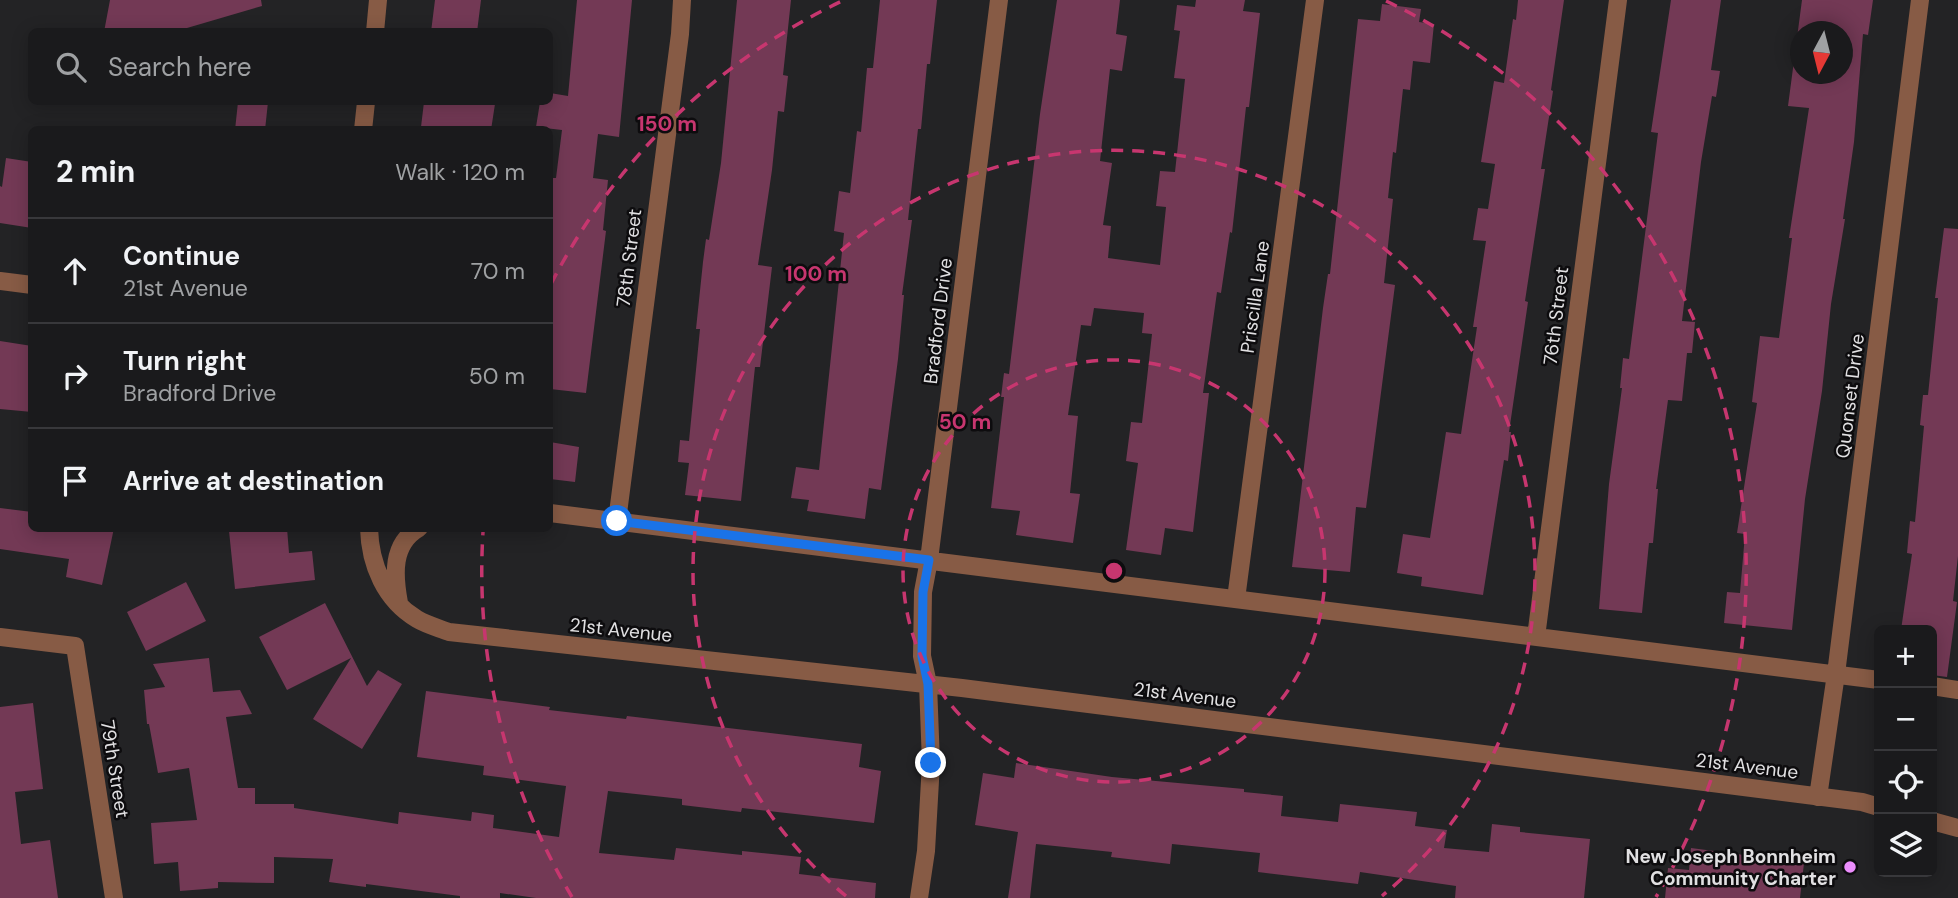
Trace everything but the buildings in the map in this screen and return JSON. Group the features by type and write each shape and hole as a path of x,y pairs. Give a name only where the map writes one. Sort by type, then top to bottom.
{"street":[{"path":"375,28 378,0"},
{"name":"78th Street","path":"617,521 680,34 682,0"},
{"name":"Bradford Drive","path":"919,898 926,851 931,763 928,684 922,656 923,604 999,0"},
{"name":"Priscilla Lane","path":"1236,599 1315,0"},
{"name":"76th Street","path":"1536,637 1618,0"},
{"name":"Quonset Drive","path":"1818,797 1836,674 1920,0"},
{"path":"363,126 366,105"},
{"path":"0,281 28,284"},
{"path":"553,513 1874,679"},
{"path":"369,532 379,579 399,603"},
{"path":"399,603 394,576 399,551 413,532"},
{"name":"21st Avenue","path":"399,603 417,619 449,632 928,684 1874,806"},
{"name":"79th Street","path":"0,637 75,646 114,898"},
{"path":"1937,687 1958,690"},
{"path":"1937,822 1958,828"}],"place":[{"name":"New Joseph Bonnheim Community Charter","path":"1850,867"}],"route":[{"path":"617,521 929,560 923,592 922,656 928,684 931,763"}]}
